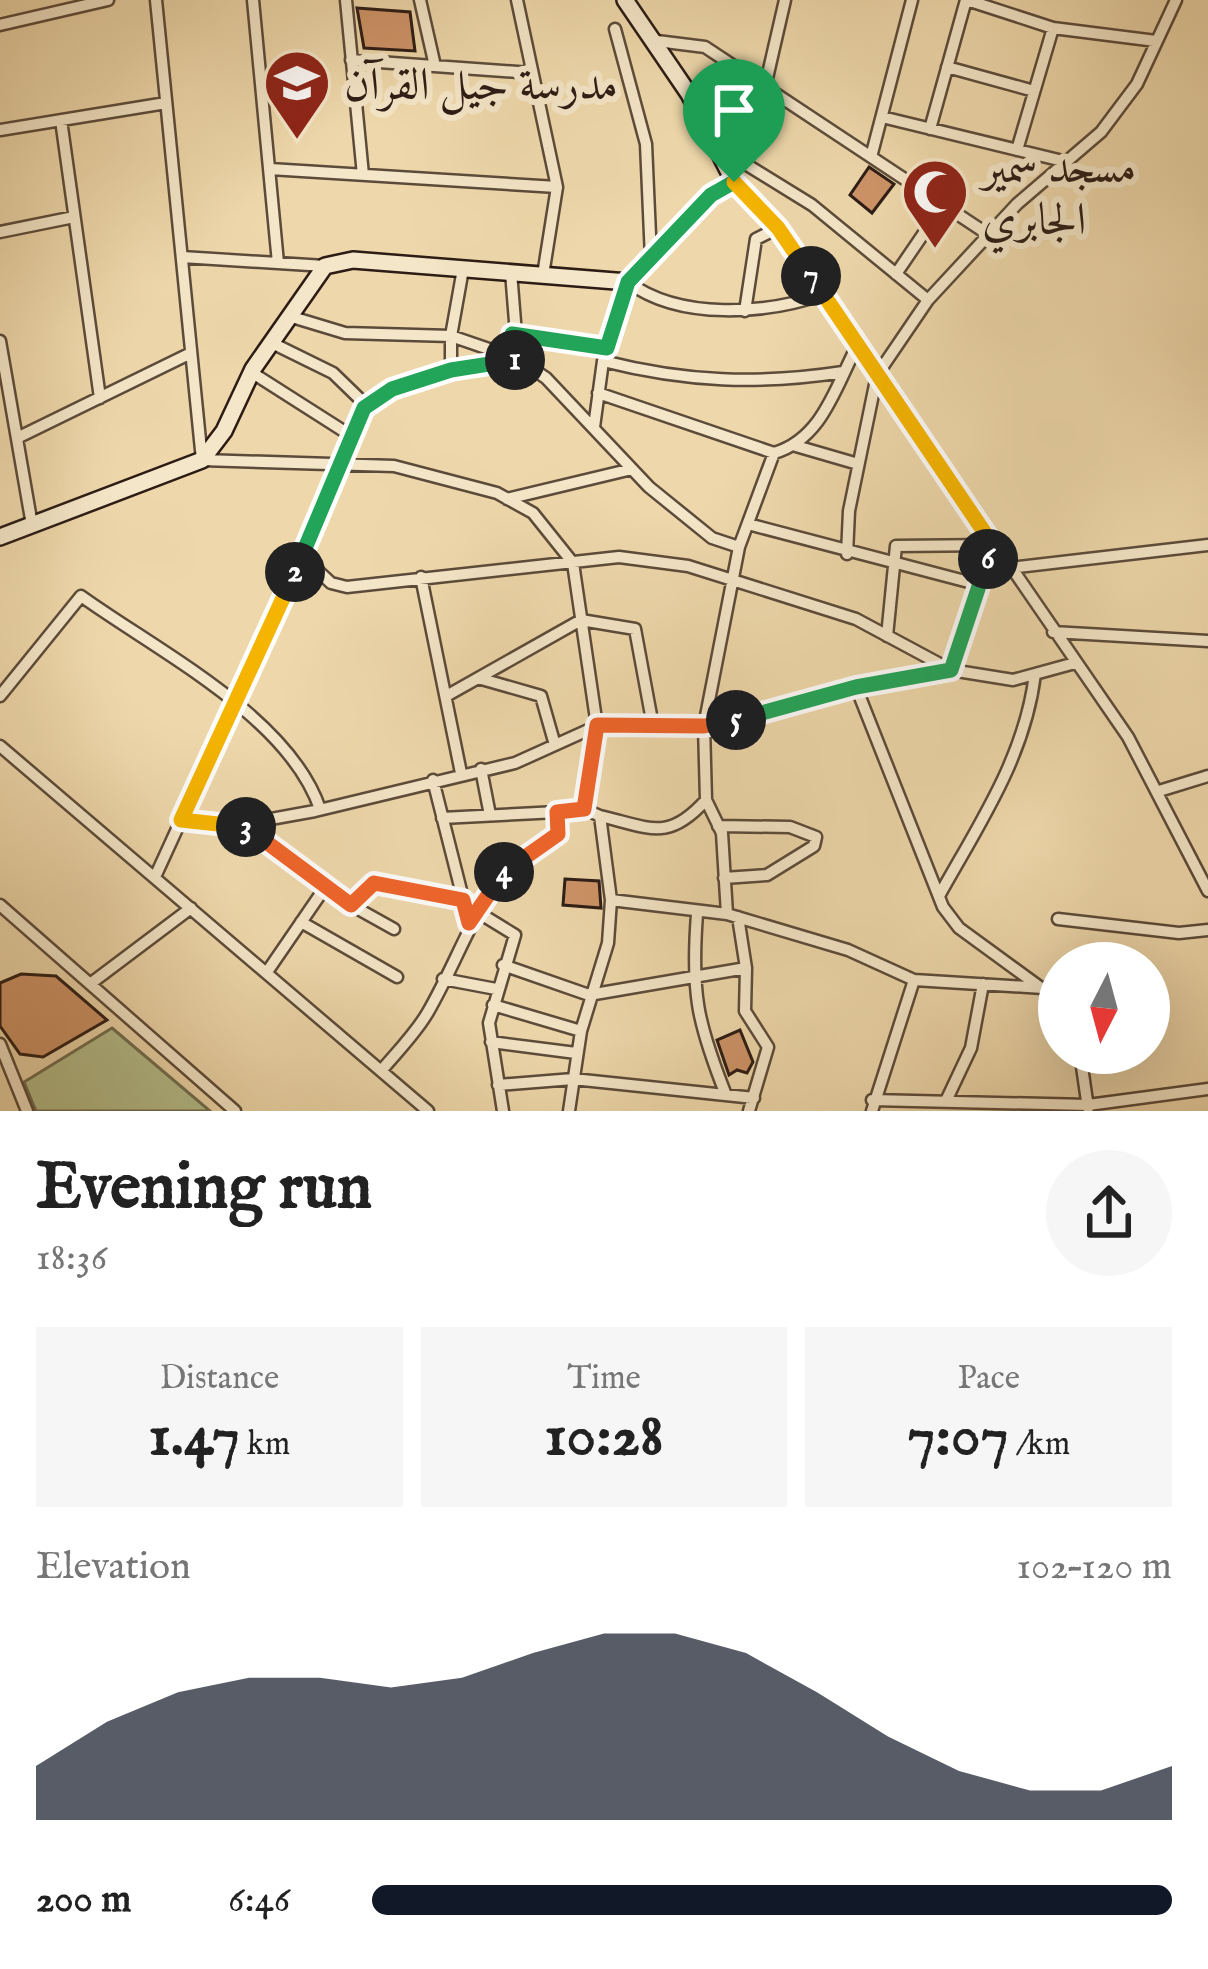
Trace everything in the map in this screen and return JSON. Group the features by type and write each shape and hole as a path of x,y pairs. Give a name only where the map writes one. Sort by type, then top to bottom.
{"street":[{"path":"0,25 108,0"},
{"path":"156,0 202,460"},
{"path":"253,0 278,263"},
{"path":"346,0 363,175"},
{"path":"420,0 435,66"},
{"path":"625,0 657,41 734,182 778,228 1159,790 1208,892"},
{"path":"765,87 785,0"},
{"path":"871,157 912,0"},
{"path":"930,129 967,0 1006,6 1053,28 1156,41"},
{"path":"847,554 858,464 877,375 928,300 988,235 1101,132 1137,84 1176,0"},
{"path":"521,1 531,73 557,187 543,275"},
{"path":"1017,150 1053,28"},
{"path":"615,29 646,144 652,257"},
{"path":"657,41 705,47 988,235"},
{"path":"351,59 531,73"},
{"path":"947,68 1034,91"},
{"path":"0,130 166,103"},
{"path":"883,117 1067,162"},
{"path":"61,120 100,398"},
{"path":"714,145 812,205 928,300"},
{"path":"270,169 557,187"},
{"path":"594,427 605,354 628,282 711,195 734,182"},
{"path":"896,274 943,205"},
{"path":"0,232 74,217"},
{"path":"746,311 756,239 778,228"},
{"path":"182,257 325,266 353,260 628,282 679,302 746,311 824,294"},
{"path":"202,460 224,431 251,372 325,266"},
{"path":"451,370 451,336 463,268"},
{"path":"512,272 512,334 518,359"},
{"path":"292,316 345,332 451,336 496,347 546,378 690,523 739,548"},
{"path":"512,334 605,354 662,376 740,384 843,372"},
{"path":"0,340 32,525"},
{"path":"272,343 333,373 367,406"},
{"path":"598,394 774,453 796,446 813,433 857,346"},
{"path":"17,438 191,353"},
{"path":"155,877 367,406 392,389 451,370 518,359"},
{"path":"251,372 352,436"},
{"path":"796,446 858,464"},
{"path":"498,1085 573,1079 726,1095 752,1105 769,1047 745,1011 746,968 724,878 718,826 706,800 704,726 739,548 774,453"},
{"path":"0,537 202,460 394,466 507,499 533,513 573,563 597,725 584,809"},
{"path":"507,499 632,469"},
{"path":"748,524 847,554 980,585"},
{"path":"887,636 896,546 993,545"},
{"path":"951,670 993,545"},
{"path":"1009,568 1208,545"},
{"path":"302,556 331,583 347,587 620,557 732,577 856,619 951,670 1013,680 1075,663"},
{"path":"421,578 461,773"},
{"path":"0,696 81,596 232,703 291,752 311,782 320,809"},
{"path":"448,695 581,620 635,629 653,726"},
{"path":"1053,632 1208,641"},
{"path":"181,820 243,824 320,809 515,763 597,725 704,726 780,711 856,687 951,670"},
{"path":"939,896 1010,770 1030,713 1035,674"},
{"path":"478,678 542,696 555,745"},
{"path":"856,687 939,896 959,928 1038,984"},
{"path":"0,746 428,1111"},
{"path":"481,769 490,815"},
{"path":"1159,790 1208,776"},
{"path":"433,780 463,900 473,917 515,935 493,1005 491,1042 503,1111"},
{"path":"442,818 584,809 662,830 682,826 706,800"},
{"path":"382,1071 427,1014 473,917 503,873 558,834 557,812"},
{"path":"569,1111 581,1031 608,943 611,900 601,817"},
{"path":"243,824 351,905 394,929"},
{"path":"718,826 790,827 811,832 817,841 767,875 724,878"},
{"path":"1189,856 1208,854"},
{"path":"351,905 374,883 463,900"},
{"path":"267,972 326,886"},
{"path":"611,900 658,902 697,914 732,916 848,950 914,980 1038,988"},
{"path":"0,905 235,1111"},
{"path":"90,984 191,908"},
{"path":"697,914 692,977 698,1024 726,1095"},
{"path":"1058,919 1179,933 1208,930"},
{"path":"301,922 397,977"},
{"path":"503,965 590,995 746,968"},
{"path":"443,979 496,989"},
{"path":"914,980 872,1106 1088,1108 1208,1088"},
{"path":"950,1104 970,1048 983,984"},
{"path":"493,1005 581,1031"},
{"path":"491,1042 576,1053"},
{"path":"0,1044 27,1111"},
{"path":"1083,1074 1088,1108"}],"green space":[{"path":"112,1028 210,1111 36,1111 24,1082"}],"building":[{"path":"357,8 410,12 415,51 364,48"},
{"path":"869,167 894,184 872,213 850,195"},
{"path":"565,879 599,881 601,908 563,905"},
{"path":"21,974 56,976 107,1020 43,1057 20,1054 0,1026 0,983"},
{"path":"740,1030 753,1062 747,1073 737,1070 729,1075 717,1040"}],"place":[{"name":"مدرسة جيل القرآن","path":"297,142"},
{"name":"مسجد سمير الجابري","path":"935,251"}],"route":[{"path":"734,182 778,228 993,545 951,670 856,687 780,711 704,726 597,725 584,809 557,812 558,834 503,873 469,923 463,900 374,883 351,905 243,824 202,825 181,820 364,408 392,389 451,370 518,359 512,334 607,348 628,282 711,195 734,182"}]}
